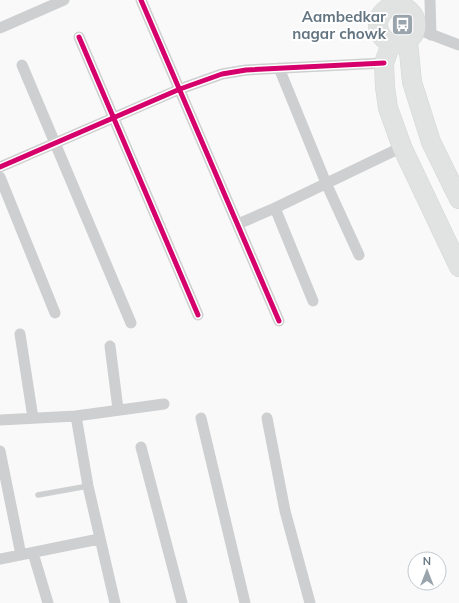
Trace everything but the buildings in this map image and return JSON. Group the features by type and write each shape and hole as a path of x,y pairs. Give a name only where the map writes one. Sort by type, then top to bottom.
{"highway":[{"path":"412,37 382,37 378,26 380,7 400,6 405,4 415,16 417,23 412,37 412,82 431,142 459,199"},
{"path":"412,37 384,64 388,108 402,147 459,267"}],"street":[{"path":"0,28 48,3 64,0"},
{"path":"141,0 279,321"},
{"path":"430,0 412,37 459,45"},
{"path":"79,37 198,315"},
{"path":"0,167 180,89 222,74 246,70 384,64"},
{"path":"22,65 131,323"},
{"path":"279,68 326,183 359,255"},
{"path":"238,224 275,208 402,147"},
{"path":"0,176 55,313"},
{"path":"275,208 313,301"},
{"path":"20,334 33,418"},
{"path":"110,346 118,410"},
{"path":"0,420 76,416 164,404"},
{"path":"76,416 99,539 115,603"},
{"path":"201,418 245,603"},
{"path":"267,418 285,510 310,603"},
{"path":"142,447 182,603"},
{"path":"0,451 21,555"},
{"path":"0,560 99,539"},
{"path":"33,553 48,603"}],"lane":[{"path":"38,496 88,486"}],"cycle path":[{"path":"141,0 279,321"},
{"path":"79,37 198,315"},
{"path":"0,167 180,89 222,74 246,70 384,63"}],"place":[{"name":"Aambedkar nagar chowk","path":"402,25"}]}
